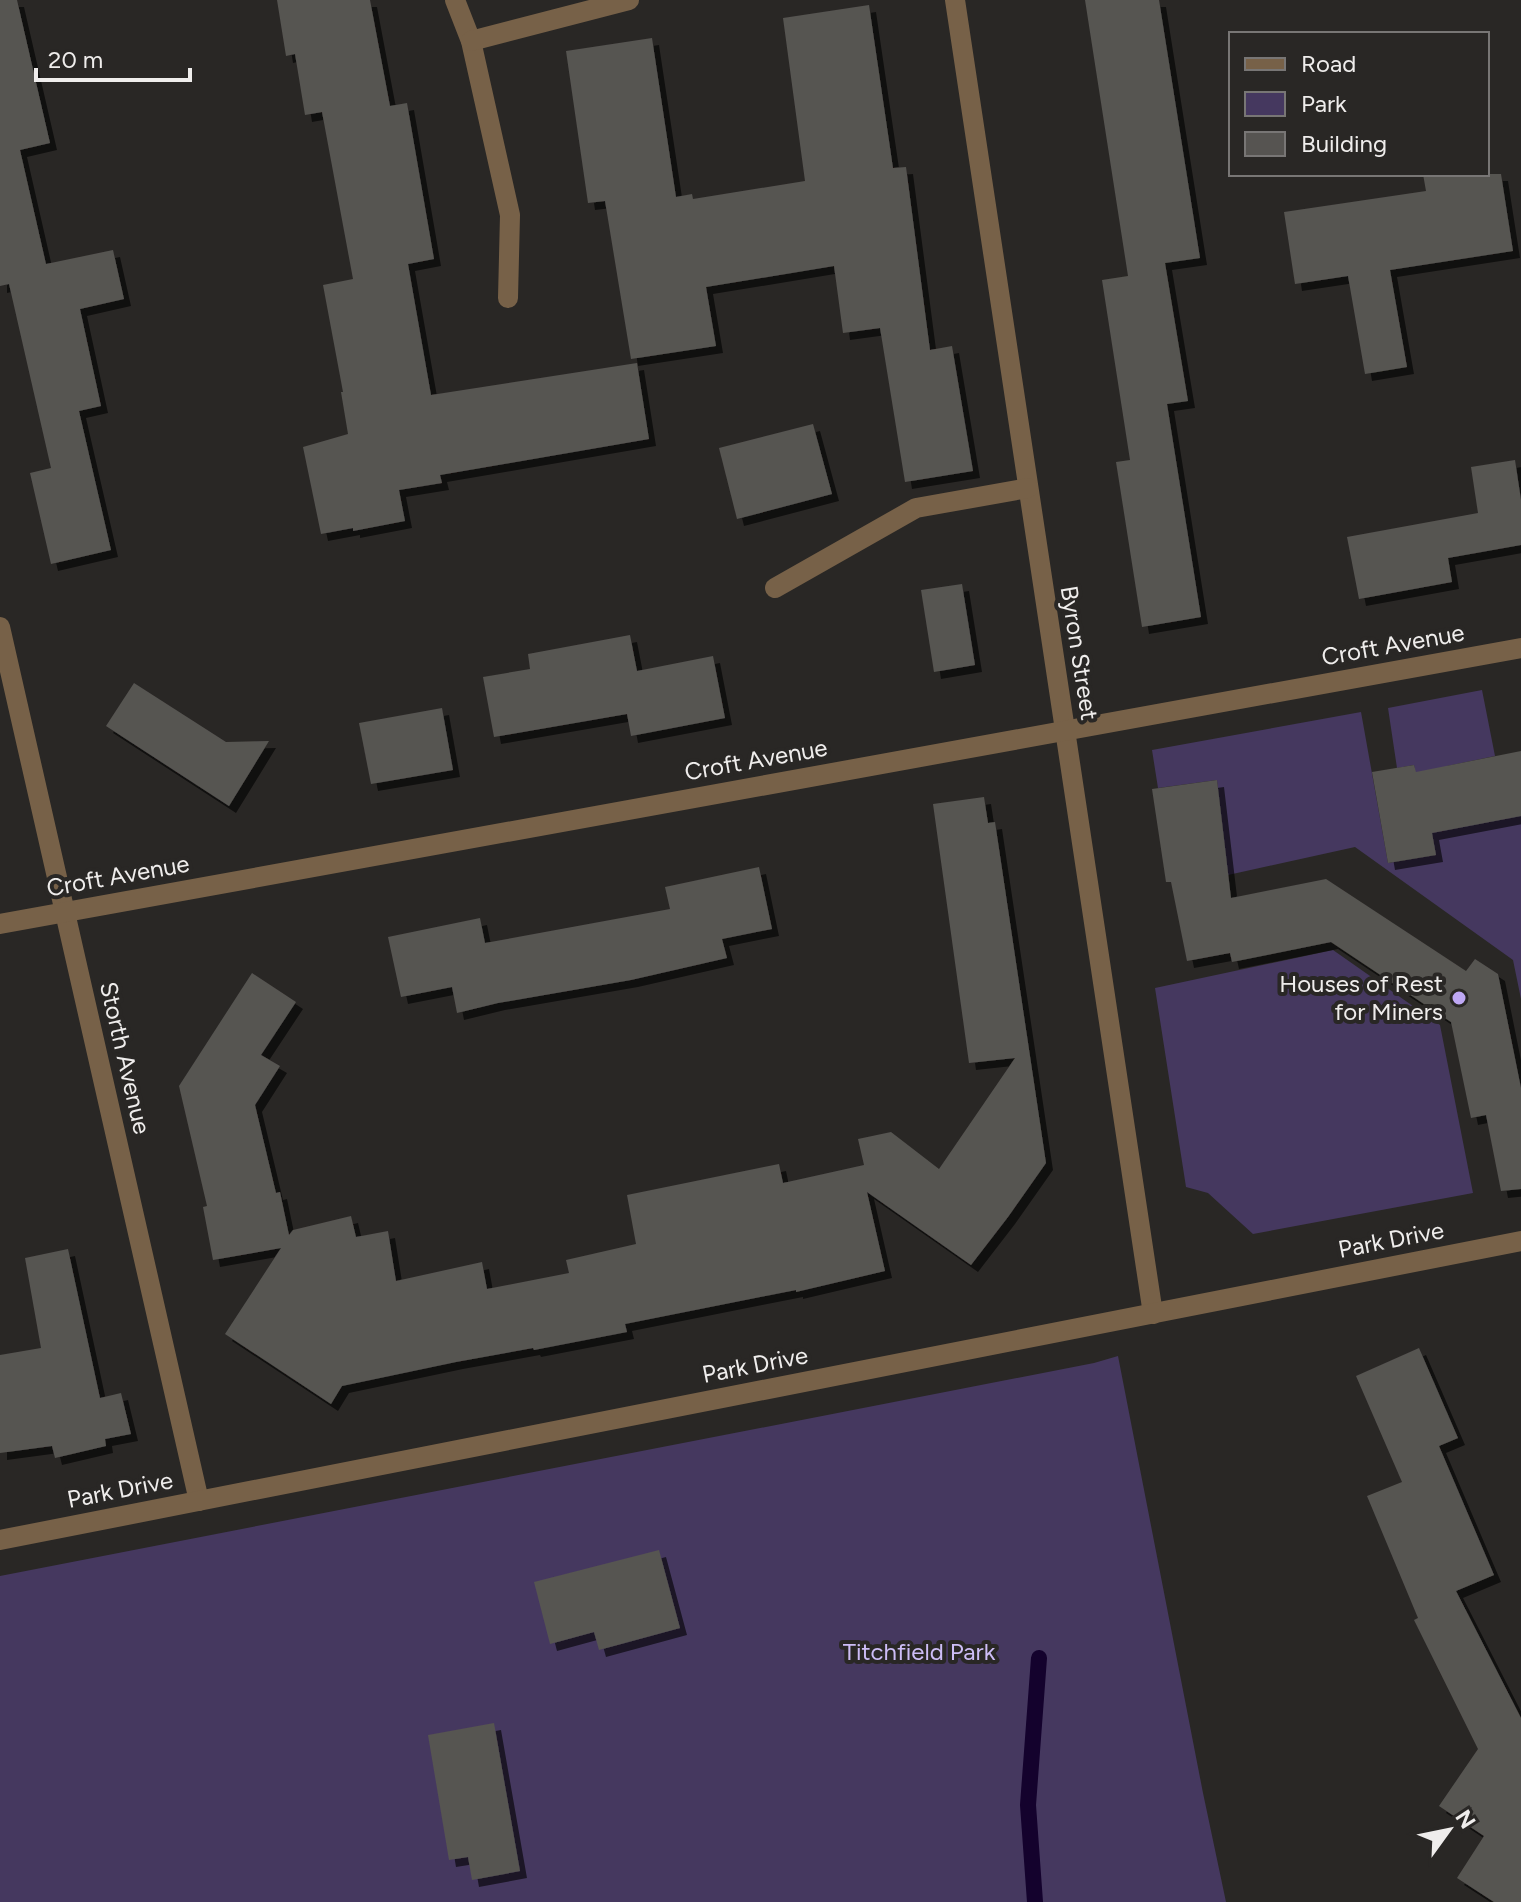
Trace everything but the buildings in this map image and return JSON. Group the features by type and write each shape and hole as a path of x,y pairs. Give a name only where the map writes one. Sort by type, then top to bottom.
{"street":[{"path":"455,0 471,41 510,215 508,298"},
{"path":"471,41 629,0"},
{"name":"Byron Street","path":"955,0 1153,1314"},
{"path":"775,588 916,508 1028,488"},
{"name":"Storth Avenue","path":"0,627 199,1501"},
{"name":"Croft Avenue","path":"0,924 1521,648"},
{"name":"Park Drive","path":"0,1540 1520,1244"}],"green space":[{"path":"1482,690 1495,756 1447,766 1521,815 1521,999 1513,960 1355,847 1228,875 1217,780 1158,788 1152,750 1361,712 1388,863 1435,855 1430,819 1424,819 1414,765 1397,768 1388,708"},
{"path":"1333,950 1440,1025 1473,1193 1253,1234 1208,1193 1186,1187 1155,988"},
{"name":"Titchfield Park","path":"1118,1356 1226,1902 0,1902 0,1576"}],"waterway":[{"path":"1035,1902 1028,1805 1039,1658"}],"place":[{"name":"Houses of Rest for Miners","path":"1459,998"}]}
